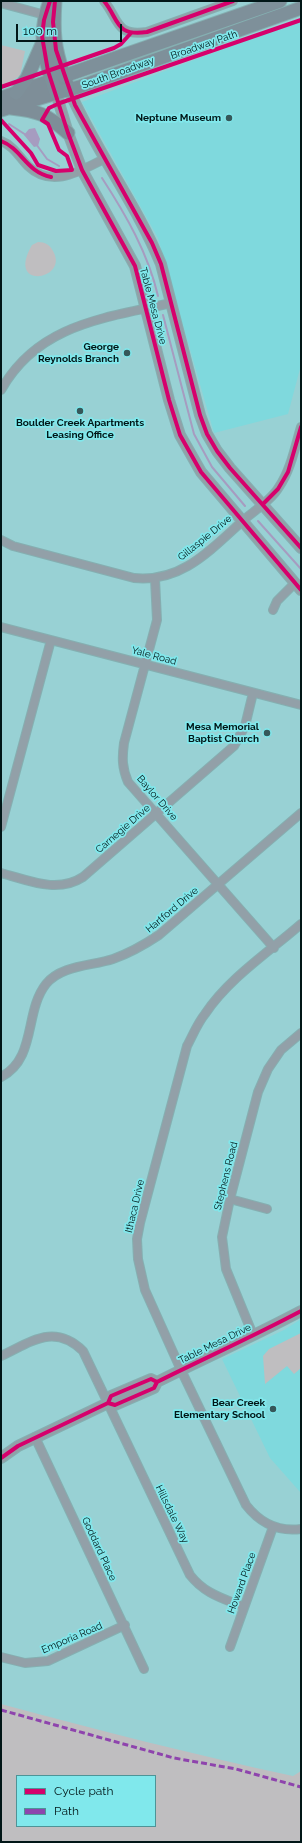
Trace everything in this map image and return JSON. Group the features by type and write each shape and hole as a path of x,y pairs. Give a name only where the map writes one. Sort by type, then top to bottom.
{"highway":[{"name":"Table Mesa Drive","path":"50,1 45,15 42,44 51,80 56,93"},
{"name":"Table Mesa Drive","path":"55,1 53,22 54,38 64,76"},
{"name":"South Broadway","path":"64,76 280,1"},
{"name":"South Broadway","path":"56,93 69,90 301,8"},
{"path":"16,93 27,78 42,44"}],"main road":[{"name":"South Broadway","path":"1,98 64,76"},
{"name":"Table Mesa Drive","path":"64,76 69,90"},
{"name":"South Broadway","path":"6,109 56,93"},
{"path":"6,109 34,111 45,115 68,132"}],"street":[{"path":"104,1 109,7 114,19 121,27 131,33 147,32 232,1"},
{"path":"1,3 45,15"},
{"name":"Table Mesa Drive","path":"69,90 75,105 104,159 152,243 161,264 200,415 207,434 230,468 301,548"},
{"name":"Table Mesa Drive","path":"56,93 82,170 135,266 169,400 180,435 201,472 298,587"},
{"path":"1,141 8,144 15,150 28,166 47,176 64,177 104,159"},
{"path":"1,390 4,376 43,343 59,334 94,321 171,303"},
{"name":"Gillaspie Drive","path":"1,540 13,546 134,578 155,580 171,575 190,566 278,489 288,472 301,427"},
{"name":"Baylor Drive","path":"155,580 157,620 124,743 122,761 124,772 128,782 157,813 274,948"},
{"path":"273,610 277,601 298,587"},
{"name":"Yale Road","path":"1,627 301,705"},
{"path":"1,827 51,640"},
{"name":"Carnegie Drive","path":"1,873 55,886 66,886 76,882 234,746 245,726 253,693"},
{"name":"Hartford Drive","path":"1,1077 9,1073 22,1057 40,994 46,984 53,977 61,972 112,959 136,950 165,931 301,813"},
{"name":"Ithaca Drive","path":"301,924 227,988 196,1026 187,1046 140,1223 138,1252 141,1275 145,1290 181,1370 246,1505 261,1520 273,1527 288,1530 301,1529"},
{"name":"Stephens Road","path":"253,1335 226,1269 222,1237 230,1199 260,1086 268,1069 282,1050 301,1033"},
{"path":"230,1199 268,1209"},
{"name":"Table Mesa Drive","path":"1,1458 18,1446 108,1403 115,1405 154,1388 157,1382 274,1326 301,1311"},
{"name":"Hillsdale Way","path":"1,1356 41,1337 52,1336 62,1337 75,1343 83,1351 190,1575 209,1593 244,1607"},
{"name":"Goddard Place","path":"36,1437 125,1625 144,1669"},
{"name":"Howard Place","path":"230,1647 273,1527"},
{"name":"Emporia Road","path":"1,1657 25,1663 48,1661 125,1625"}],"shaded area":[{"path":"301,20 301,365 288,414 214,433 158,238 82,102"},
{"path":"1,45 25,51 20,76 1,87"},
{"path":"35,128 40,139 38,146 34,147 24,135 29,129"},
{"path":"38,242 45,243 50,247 56,261 53,269 47,274 39,276 31,275 26,269 26,260 32,245"},
{"name":"Bear Creek Elementary School","path":"301,1319 301,1493 270,1458 222,1359 284,1330"},
{"path":"301,1333 301,1368 294,1374 287,1366 265,1384 263,1356 269,1349"},
{"path":"1,1704 220,1760 293,1776 301,1771 301,1842 1,1842"}],"waterway":[{"path":"9,124 26,135"},
{"path":"36,144 47,159 59,166"},
{"path":"102,178 135,235 154,280 158,296"},
{"path":"163,315 194,434 212,467 245,506"},
{"path":"258,521 301,569"}],"marked path":[{"path":"1,1710 174,1758 236,1769 301,1787"}],"cycle path":[{"path":"50,1 44,20 42,36 48,71 68,133 82,170 135,266 169,400 180,435 201,472 301,590"},
{"path":"55,1 53,22 56,50 75,105 152,243 161,264 200,415 207,434 217,451 230,468 301,548"},
{"path":"104,1 123,29 129,32 137,33 147,32 233,1"},
{"name":"Broadway Path","path":"42,120 49,108 60,103 301,20"},
{"path":"1,87 114,48 121,44 131,33"},
{"path":"1,120 31,153 38,165 56,171 72,170 67,156 59,150 48,124 42,120"},
{"path":"1,141 14,149 30,166 51,177"},
{"path":"263,504 278,489 288,472 301,427"},
{"path":"1,1458 18,1446 108,1403 115,1405 154,1388 157,1382 301,1311"},
{"path":"108,1403 111,1396 151,1379 157,1382"}],"place":[{"name":"Neptune Museum","path":"229,118"},
{"name":"George Reynolds Branch","path":"127,353"},
{"name":"Boulder Creek Apartments Leasing Office","path":"80,411"},
{"name":"Mesa Memorial Baptist Church","path":"267,733"},
{"name":"Bear Creek Elementary School","path":"273,1409"}]}
